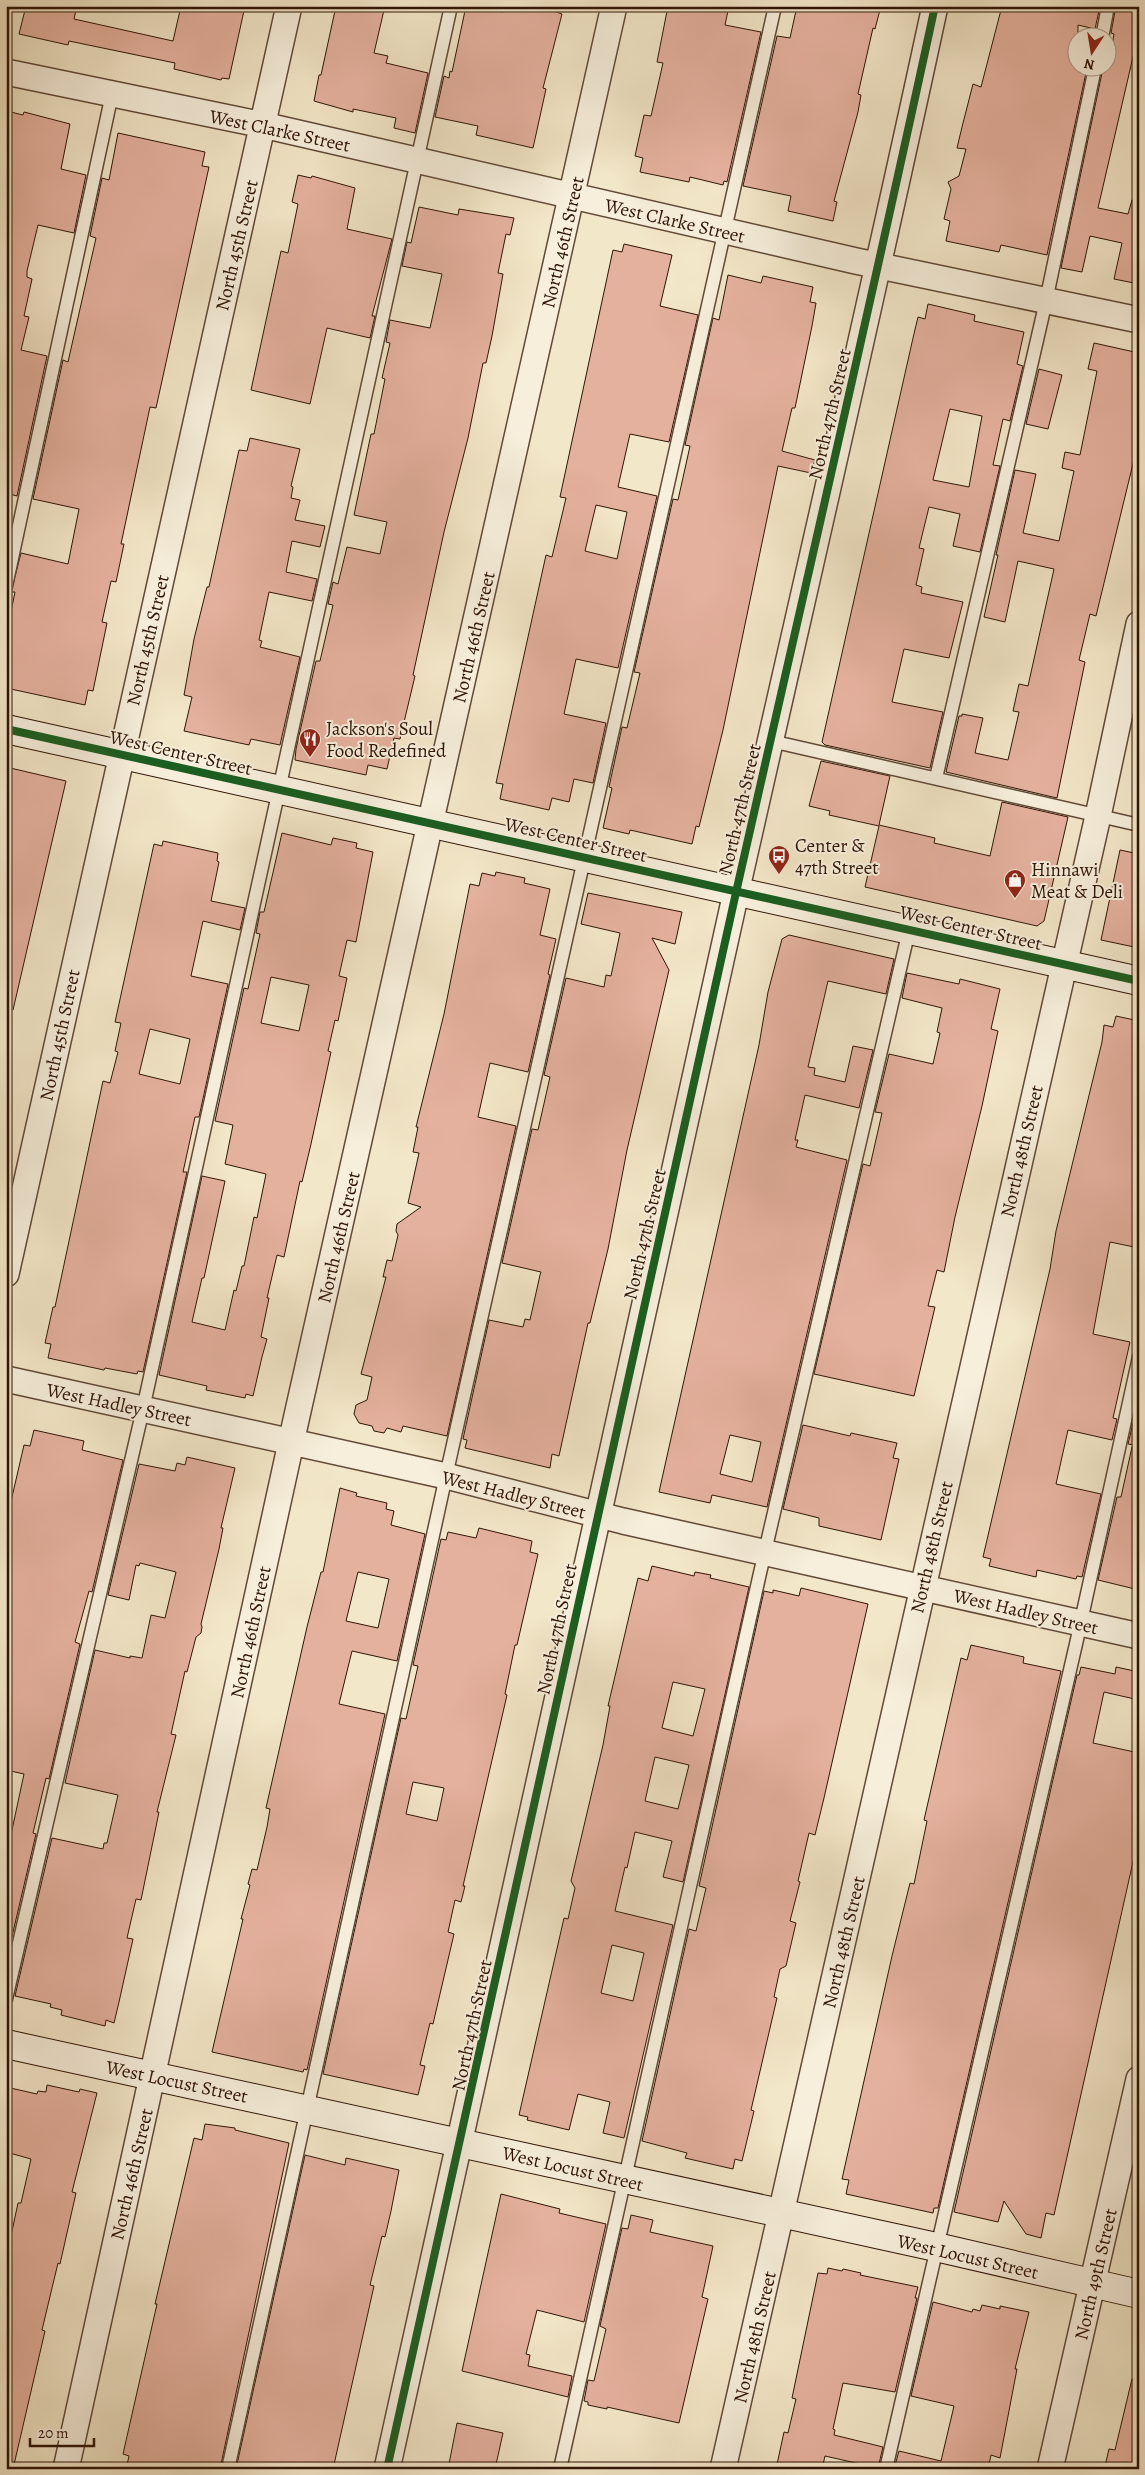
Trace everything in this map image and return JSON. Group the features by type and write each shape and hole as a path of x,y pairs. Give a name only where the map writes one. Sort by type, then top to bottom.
{"street":[{"name":"North 45th Street","path":"6,1274 289,6"},
{"name":"North 46th Street","path":"66,2469 292,1441 614,6"},
{"name":"North 47th Street","path":"387,2469 461,2143 736,892 879,266 935,6"},
{"name":"West Clarke Street","path":"6,72 263,126 879,266 1139,320"},
{"name":"North 48th Street","path":"724,2469 1062,964 1098,816 1139,624"},
{"name":"West Center Street","path":"6,729 1139,981"},
{"name":"West Hadley Street","path":"6,1379 292,1441 446,1476 598,1515 1139,1636"},
{"name":"West Locust Street","path":"6,2044 1139,2294"},
{"name":"North 49th Street","path":"1050,2469 1139,2079"}],"lane":[{"path":"6,1999 143,1409 451,6"},
{"path":"228,2469 446,1476 775,6"},
{"path":"1104,28 1108,6"},
{"path":"936,778 1046,301 1093,78"},
{"path":"6,586 112,94"},
{"path":"771,741 1139,825"},
{"path":"560,2469 766,1552 909,930"},
{"path":"886,2469 1139,1357"}],"building":[{"path":"26,6 77,6 74,19 173,41 181,6 245,6 229,79 222,78 221,80 174,69 175,63 69,41 68,45 19,34"},
{"path":"336,6 369,6 384,10 374,53 388,56 386,63 428,73 415,133 394,128 396,118 353,109 353,112 314,101"},
{"path":"466,6 503,12 504,6 540,6 562,14 543,88 546,89 533,148 476,135 478,126 435,117 444,76 449,78 450,71 452,72"},
{"path":"668,6 729,6 725,25 761,32 727,182 724,181 723,185 690,177 689,182 640,172 643,158 635,156 644,115 651,116 663,63 657,62"},
{"path":"797,6 881,6 875,29 873,28 858,94 861,95 858,112 834,201 837,202 833,221 788,211 791,196 743,186 777,36 790,38"},
{"path":"1002,6 1100,6 1095,28 1078,25 1078,28 1068,28 1068,78 1085,78 1047,255 1001,245 999,252 946,241 950,221 944,219 951,189 948,182 959,176 966,149 957,148 973,84 981,87"},
{"path":"1116,6 1139,6 1139,31 1098,208 1128,214 1132,200 1139,200 1139,284 1114,279 1122,243 1090,236 1082,272 1061,268 1101,78 1118,78 1118,28 1112,28"},
{"path":"11,112 23,115 24,112 70,124 61,169 86,175 74,233 38,225 27,271 27,277 32,279 24,316 29,317 21,350 47,356 17,496 6,493 6,132"},
{"path":"118,133 205,152 202,166 209,167 156,408 150,407 121,544 124,544 116,582 111,581 102,622 107,623 93,691 88,690 85,705 6,688 6,636 15,592 11,592 21,553 68,564 79,509 33,499 63,360 68,362 96,238 90,236 102,178 109,180"},
{"path":"298,175 311,178 312,176 355,188 347,229 392,239 372,316 375,316 370,338 327,328 310,404 251,390 281,251 288,253 298,204 292,202"},
{"path":"419,207 458,215 459,209 514,218 510,235 506,234 498,273 503,274 492,336 486,363 483,363 468,438 444,532 413,675 415,676 400,739 394,738 387,769 368,765 366,775 295,760 296,749 316,661 320,661 333,605 328,604 333,582 338,584 347,547 380,554 387,522 354,515 385,379 382,378 390,343 386,342 390,320 430,328 442,274 402,266 407,242 411,243"},
{"path":"624,244 672,255 660,306 698,315 669,442 630,434 618,487 657,496 618,668 576,659 564,714 606,723 593,783 574,779 569,802 552,798 549,810 500,799 503,784 496,783 546,555 552,557 566,498 560,497 613,250 622,252","holes":["596,505 627,512 617,559 585,551"]},
{"path":"728,275 761,283 763,276 813,287 810,302 816,303 812,326 795,408 792,408 782,451 815,460 811,473 778,466 723,730 699,827 696,826 692,844 630,830 629,834 603,828 612,788 609,787 622,727 627,728 640,673 634,672 673,499 678,500 690,446 685,445 713,318 719,320"},
{"path":"928,304 975,315 974,321 1024,332 1017,364 1023,366 1010,421 1003,419 993,465 1000,466 980,552 953,546 960,514 929,507 919,548 924,549 916,585 922,587 921,593 963,602 949,658 904,649 892,702 943,712 930,768 825,745 822,742 918,317 925,319","holes":["950,409 982,416 969,487 933,480"]},
{"path":"1094,343 1139,353 1139,439 1096,616 1090,614 1079,660 1085,662 1057,798 946,772 959,716 962,716 962,714 983,718 975,753 1008,760 1019,712 1013,711 1019,684 1028,686 1054,569 1018,561 1005,622 984,617 998,555 996,555 1015,470 1036,474 1023,533 1059,541 1074,471 1062,468 1065,452 1080,455 1097,371 1088,369"},
{"path":"1039,369 1062,375 1048,429 1026,424"},
{"path":"250,438 300,449 291,486 293,487 291,498 300,500 295,520 325,526 320,547 292,541 286,572 317,579 312,601 269,592 259,640 262,641 260,647 300,657 280,745 251,739 249,745 184,731 192,697 184,695 194,639 207,587 209,587 239,450 247,451"},
{"path":"821,761 890,776 879,825 935,838 934,843 990,856 1002,802 1068,817 1044,921 1037,926 865,887 879,826 829,815 830,811 809,806"},
{"path":"6,767 66,781 13,1010 6,1009"},
{"path":"282,833 331,845 333,838 357,843 356,848 373,852 356,942 347,940 339,976 347,978 338,1021 335,1020 328,1051 331,1052 302,1182 300,1181 284,1257 277,1255 267,1298 269,1298 261,1337 267,1339 253,1396 246,1394 245,1398 206,1390 207,1386 159,1375 202,1176 225,1181 204,1278 202,1278 192,1322 225,1330 234,1290 236,1291 242,1266 244,1266 254,1217 257,1218 266,1174 225,1164 233,1125 215,1121 244,988 248,989 260,934 256,933 260,912 264,912","holes":["271,977 309,985 299,1031 261,1023"]},
{"path":"163,841 218,853 217,861 219,862 211,901 245,908 240,930 203,921 191,976 228,984 199,1117 195,1117 183,1172 187,1172 143,1372 138,1371 137,1374 105,1368 104,1370 48,1358 51,1344 45,1343 53,1307 55,1307 103,1081 110,1083 118,1052 115,1051 121,1023 115,1022 154,844 162,846","holes":["150,1029 190,1039 180,1084 139,1074"]},
{"path":"1120,850 1139,854 1139,948 1101,940"},
{"path":"496,872 525,878 524,883 550,889 540,935 556,939 548,974 550,975 528,1072 490,1063 478,1117 516,1126 447,1436 403,1426 401,1432 387,1428 384,1433 374,1431 372,1426 359,1423 354,1414 356,1405 367,1400 372,1377 361,1374 386,1277 383,1277 387,1260 392,1261 398,1235 396,1231 397,1224 421,1207 408,1203 419,1153 413,1152 418,1127 416,1127 444,1014 470,884 479,886 482,873 495,876"},
{"path":"588,893 682,912 675,944 652,938 669,970 627,1150 608,1249 590,1323 588,1323 559,1456 552,1454 550,1468 465,1448 467,1440 463,1439 489,1320 523,1327 525,1319 530,1320 541,1272 502,1263 532,1129 538,1130 550,1077 544,1075 566,978 604,987 606,975 611,976 620,933 581,924"},
{"path":"789,935 894,959 886,994 828,981 808,1067 815,1068 814,1075 845,1082 853,1046 873,1050 859,1108 805,1095 795,1140 798,1140 796,1147 847,1160 767,1507 712,1495 710,1503 659,1492 759,1045 768,992 782,939","holes":["730,1435 761,1442 752,1482 720,1474"]},
{"path":"907,973 959,984 960,979 1000,989 991,1029 998,1031 944,1272 937,1270 928,1306 935,1307 914,1396 814,1374 863,1164 870,1166 882,1113 875,1112 889,1054 933,1064 940,1033 937,1032 942,1008 902,998"},
{"path":"1116,1016 1139,1021 1139,1116 1134,1136 1139,1137 1139,1248 1110,1242 1093,1334 1130,1342 1113,1418 1117,1419 1112,1440 1068,1430 1056,1484 1101,1494 1082,1577 1077,1576 1076,1579 1037,1570 1036,1577 989,1566 991,1559 983,1557 1050,1269 1056,1231 1102,1042 1104,1025 1113,1027"},
{"path":"1133,1423 1139,1424 1139,1446 1128,1444"},
{"path":"803,1425 850,1436 851,1433 897,1443 893,1458 899,1459 881,1540 819,1526 819,1518 783,1509"},
{"path":"34,1430 84,1441 82,1450 123,1460 92,1592 89,1591 75,1642 80,1644 49,1779 46,1778 33,1833 36,1834 6,1962 6,1858 24,1774 6,1770 6,1553 11,1534 6,1532 6,1523 24,1445 30,1446"},
{"path":"1132,1447 1139,1448 1139,1590 1098,1580 1117,1497 1121,1497"},
{"path":"187,1457 235,1468 221,1528 223,1528 219,1549 201,1624 201,1633 196,1637 187,1672 185,1671 171,1734 176,1735 157,1812 159,1812 141,1900 136,1899 127,1938 133,1939 119,2002 114,2023 106,2020 105,2026 61,2015 62,2010 50,2007 51,2004 15,1996 52,1838 103,1849 104,1843 107,1843 118,1795 65,1783 95,1650 130,1658 130,1656 142,1658 151,1615 165,1618 176,1572 140,1563 139,1566 136,1565 129,1600 108,1595 139,1464 175,1471 177,1463 185,1465"},
{"path":"340,1488 357,1493 356,1496 387,1503 386,1509 394,1511 391,1525 425,1534 397,1661 352,1651 339,1704 385,1714 307,2070 304,2069 303,2072 212,2052 243,1919 241,1919 250,1885 248,1884 252,1869 257,1870 267,1827 270,1809 266,1808 307,1627 321,1572 323,1572","holes":["358,1572 389,1579 378,1628 346,1621"]},
{"path":"479,1528 532,1541 530,1552 538,1554 517,1645 515,1645 505,1694 507,1695 463,1886 465,1886 461,1902 455,1900 448,1932 454,1934 433,2024 430,2023 420,2065 425,2066 418,2095 323,2074 401,1718 406,1719 418,1666 413,1665 441,1539 446,1540 448,1532 476,1538","holes":["413,1782 444,1788 437,1821 406,1814"]},
{"path":"652,1566 694,1576 695,1572 711,1575 710,1578 749,1587 683,1882 663,1877 672,1841 635,1832 615,1911 673,1925 624,2138 603,2133 610,2102 578,2094 569,2130 527,2120 528,2117 519,2115 564,1918 568,1919 575,1888 571,1881 603,1745 610,1706 608,1706 638,1578 648,1581","holes":["673,1682 705,1689 693,1736 662,1728","655,1757 689,1765 678,1809 645,1801","612,1945 644,1953 633,2001 601,1993"]},
{"path":"801,1588 868,1604 815,1835 809,1833 798,1881 800,1882 790,1921 796,1923 786,1966 780,1969 774,1997 777,1998 751,2110 754,2111 742,2161 735,2159 733,2169 685,2158 687,2153 642,2141 689,1929 696,1931 706,1888 699,1886 764,1591 773,1593 773,1590 799,1596"},
{"path":"971,1645 1024,1657 1023,1663 1061,1671 938,2208 934,2208 933,2213 846,2194 849,2180 842,2179 892,1956 910,1883 914,1884 927,1821 924,1820 961,1658 967,1660"},
{"path":"1081,1667 1115,1674 1116,1667 1139,1672 1139,1700 1104,1692 1093,1743 1139,1753 1139,1835 1054,2215 1046,2213 1041,2238 1026,2234 1004,2201 998,2222 954,2212 1077,1675 1079,1675"},
{"path":"47,2085 79,2092 80,2089 97,2093 72,2192 76,2193 60,2264 58,2263 42,2330 45,2331 13,2469 6,2469 6,2259 18,2203 21,2203 31,2159 6,2152 6,2087 37,2094 38,2091 46,2092"},
{"path":"205,2124 235,2128 235,2130 289,2143 220,2469 126,2469 129,2456 123,2454 157,2304 155,2304 194,2138 202,2140"},
{"path":"305,2155 345,2165 346,2158 399,2170 391,2211 385,2237 382,2236 370,2285 374,2286 333,2469 236,2469"},
{"path":"501,2194 560,2209 559,2213 606,2224 584,2322 537,2310 526,2354 530,2355 528,2366 572,2376 568,2397 462,2371"},
{"path":"631,2215 653,2220 650,2232 713,2246 702,2297 708,2299 679,2423 607,2407 607,2409 588,2405 588,2402 584,2401 588,2380 594,2381 606,2329 600,2326 622,2228 628,2229"},
{"path":"828,2268 842,2271 843,2269 861,2273 860,2275 918,2287 895,2392 843,2383 833,2429 835,2430 834,2435 883,2447 878,2468 825,2456 822,2469 776,2469 784,2432 788,2433 796,2399 792,2398 818,2273 827,2274"},
{"path":"933,2302 972,2312 973,2309 980,2311 982,2305 1000,2309 1000,2306 1029,2312 1015,2369 1017,2369 1000,2458 991,2455 988,2469 894,2469 899,2451 941,2461 954,2406 911,2396"},
{"path":"1132,2379 1139,2379 1139,2469 1105,2466 1109,2449 1115,2450"},
{"path":"457,2423 503,2433 495,2469 448,2469"}],"cycle path":[{"path":"387,2469 691,1093 935,6"},
{"path":"6,729 1139,981"}],"place":[{"name":"Jackson's Soul Food Redefined","path":"310,758"},
{"name":"Center & 47th Street","path":"779,875"},
{"name":"Hinnawi Meat & Deli","path":"1015,899"}]}
